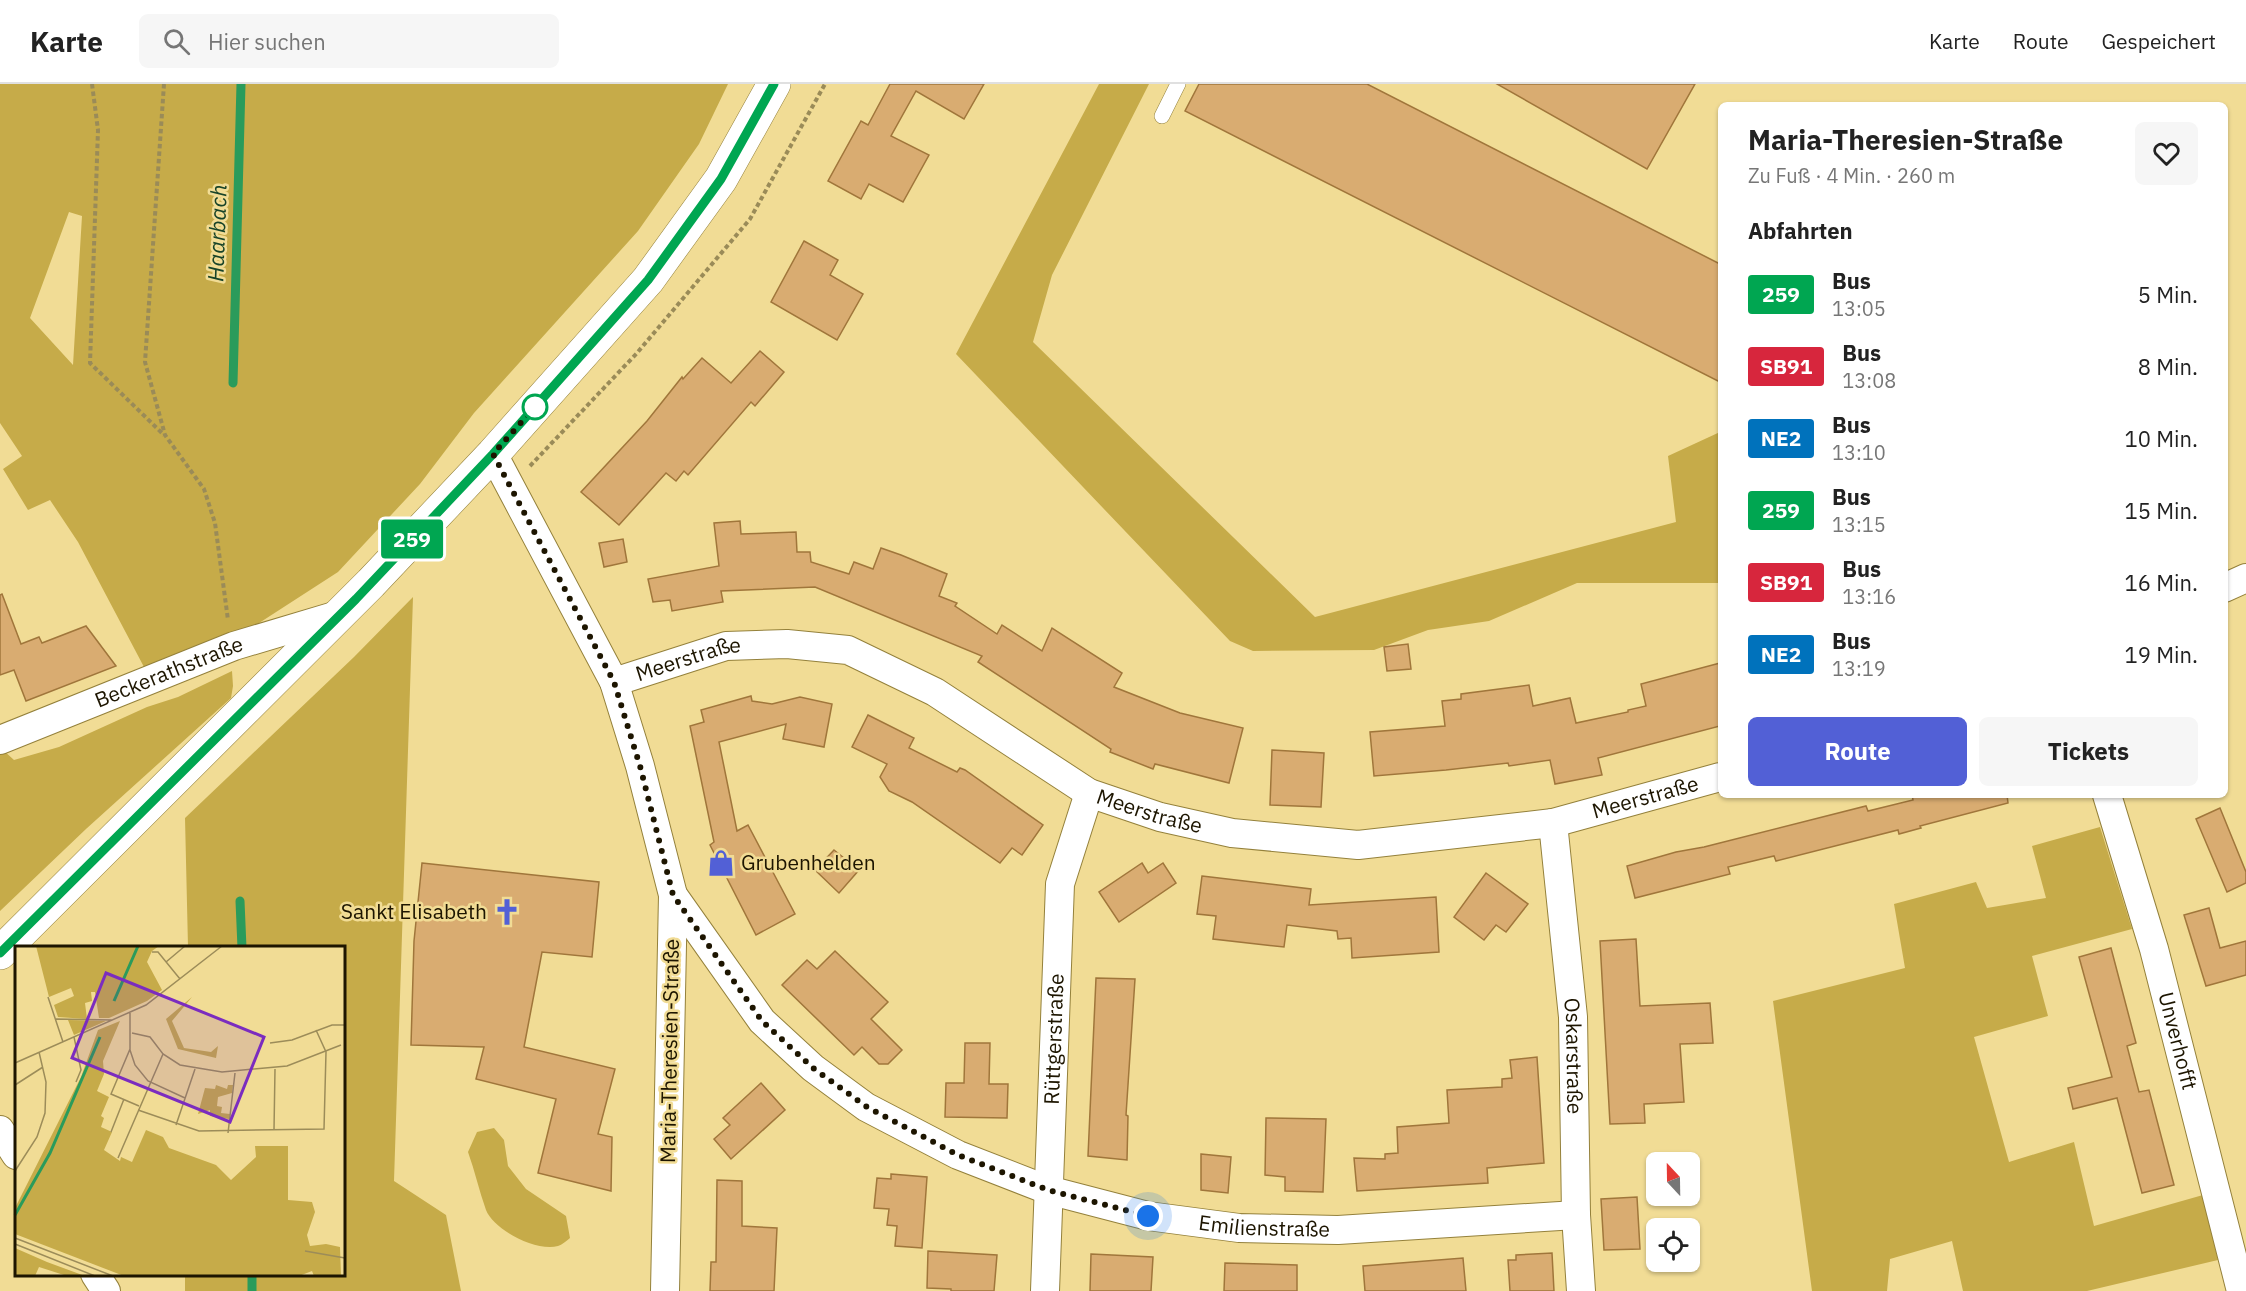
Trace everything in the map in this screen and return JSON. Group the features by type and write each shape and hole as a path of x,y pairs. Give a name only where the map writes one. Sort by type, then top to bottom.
{"main road":[{"path":"0,953 340,614 493,454 648,280 721,179 774,84"}],"street":[{"name":"Maria-Theresien-Straße","path":"493,454 614,682 640,766 673,895 665,1291"},
{"path":"2228,586 2246,578"},
{"name":"Beckerathstraße","path":"0,740 234,646 340,614"},
{"name":"Meerstraße","path":"614,682 726,646 787,644 848,650 934,692 1089,793 1160,817 1232,833 1358,844 1553,823 1718,778"},
{"name":"Rüttgerstraße","path":"1045,1291 1060,884 1089,793"},
{"name":"Unverhofft","path":"2108,798 2154,949 2241,1291"},
{"name":"Oskarstraße","path":"1553,823 1573,1017 1576,1215 1581,1291"},
{"name":"Emilienstraße","path":"673,895 762,1021 813,1068 867,1107 947,1150 1048,1190 1148,1216 1239,1228 1338,1230 1576,1215"},
{"path":"0,1130 15,1153"},
{"path":"96,1276 106,1291"}],"lane":[{"path":"1162,116 1178,84"}],"path":[{"path":"92,84 98,130 90,363 165,435 204,489 214,523 234,646"},
{"path":"164,84 145,362 165,435"}],"shaded area":[{"path":"0,84 728,84 699,144 638,231 474,413 420,484 338,572 256,625 144,667 78,542 50,500 28,510 3,469 22,456 0,423","holes":["69,212 82,216 73,365 30,318"]},
{"path":"1099,84 1149,84 1052,275 1033,342 1315,617 1676,522 1668,456 1718,433 1718,583 1577,583 1489,621 1428,630 1374,650 1253,651 1230,641 956,354"},
{"path":"413,597 394,1181 446,1215 461,1291 185,1291 185,1276 345,1276 345,946 188,946 185,818 354,657"},
{"path":"232,671 231,698 86,829 0,911 0,751 3,750 14,760 59,747 147,707 178,697"},
{"path":"2100,827 2132,929 2032,956 2048,1016 1974,1037 2009,1162 2074,1142 2094,1226 2203,1195 2218,1260 2087,1291 1963,1291 1952,1241 1890,1259 1887,1291 1812,1291 1773,1001 1905,968 1894,904 1976,882 1987,908 2046,898 2032,846"},
{"path":"494,1128 504,1140 508,1166 526,1189 566,1216 570,1238 561,1245 549,1247 528,1243 506,1232 490,1218 468,1152 477,1132"}],"building":[{"path":"890,84 984,84 964,119 916,91 891,136 929,155 903,202 869,184 861,199 828,181 861,121 868,125"},
{"path":"1199,84 1367,84 1718,263 1718,381 1185,111"},
{"path":"1497,84 1695,84 1647,169"},
{"path":"804,241 838,260 830,275 863,294 837,340 771,302"},
{"path":"760,351 784,372 755,406 751,402 688,475 684,471 676,481 666,473 619,525 581,492 647,421 682,377 683,379 702,358 731,383"},
{"path":"740,521 741,534 796,532 797,552 810,552 811,562 849,574 854,562 873,569 881,548 901,555 947,574 939,596 957,603 955,606 997,634 1002,625 1042,651 1052,628 1122,673 1114,687 1180,713 1243,728 1229,783 1155,764 1153,769 1110,752 1111,749 978,662 982,656 815,587 721,591 723,602 672,611 670,600 653,602 648,579 719,566 714,523"},
{"path":"623,539 627,562 604,567 599,543"},
{"path":"2,594 21,644 39,637 42,643 86,626 116,666 26,701 14,670 0,675 0,595"},
{"path":"1408,644 1411,669 1387,671 1384,647"},
{"path":"1718,664 1718,727 1598,758 1602,775 1555,784 1550,760 1509,766 1508,763 1374,776 1370,732 1445,726 1442,701 1461,699 1461,694 1529,685 1533,706 1570,698 1576,723 1646,706 1641,684"},
{"path":"751,696 752,701 772,704 800,697 832,704 824,747 783,739 786,724 719,742 737,831 748,825 795,914 756,935 710,845 714,842 690,726 704,722 701,710"},
{"path":"868,715 914,738 909,748 957,772 960,768 965,770 1043,825 1022,855 1012,848 1000,863 912,802 889,791 880,777 887,764 852,747"},
{"path":"1272,750 1324,753 1321,807 1270,805"},
{"path":"1913,798 2007,798 2008,803 1920,826 1921,828 1899,834 1898,830 1776,861 1774,856 1728,867 1730,874 1635,898 1627,866 1866,806 1868,811 1913,800"},
{"path":"2220,808 2246,872 2246,883 2227,892 2196,819"},
{"path":"834,850 859,870 839,893 815,870"},
{"path":"422,863 599,882 592,957 542,952 524,1047 615,1069 598,1134 612,1137 611,1191 538,1173 556,1099 476,1079 484,1047 411,1045 414,941"},
{"path":"1142,863 1148,873 1163,863 1176,883 1119,922 1099,892"},
{"path":"1486,873 1528,904 1506,932 1496,925 1484,940 1454,917"},
{"path":"1202,876 1311,889 1309,905 1436,897 1439,952 1352,958 1351,938 1338,939 1337,931 1287,925 1284,947 1213,939 1216,916 1197,914"},
{"path":"2209,908 2220,948 2246,941 2246,975 2206,986 2184,915"},
{"path":"1636,939 1640,1006 1710,1003 1713,1043 1680,1044 1684,1102 1644,1104 1645,1123 1610,1124 1600,941"},
{"path":"2111,948 2136,1043 2127,1046 2139,1092 2149,1090 2174,1185 2142,1193 2117,1098 2073,1109 2068,1088 2112,1077 2079,957"},
{"path":"835,951 888,1002 871,1019 902,1050 888,1064 879,1064 862,1047 854,1055 782,985 807,960 817,969"},
{"path":"1096,978 1135,979 1126,1115 1128,1116 1127,1160 1088,1156"},
{"path":"965,1043 990,1043 989,1084 1008,1084 1007,1118 945,1117 946,1083 964,1083"},
{"path":"1537,1057 1544,1163 1487,1168 1488,1183 1357,1191 1354,1158 1385,1159 1385,1154 1398,1153 1397,1127 1449,1123 1447,1090 1502,1087 1502,1079 1512,1078 1510,1060"},
{"path":"761,1083 785,1110 731,1159 714,1139 730,1125 723,1118"},
{"path":"1266,1118 1326,1119 1323,1192 1285,1191 1285,1177 1265,1175"},
{"path":"1201,1154 1231,1157 1228,1193 1201,1190"},
{"path":"891,1174 927,1177 922,1248 895,1246 897,1226 887,1225 889,1209 874,1208 877,1178 891,1179"},
{"path":"717,1180 742,1181 742,1226 777,1228 774,1291 710,1291 711,1262 716,1262"},
{"path":"1637,1197 1640,1249 1604,1250 1601,1199"},
{"path":"928,1251 997,1255 994,1291 951,1291 951,1289 927,1288"},
{"path":"1552,1253 1554,1291 1510,1291 1508,1260 1516,1260 1516,1255"},
{"path":"1091,1254 1153,1257 1151,1291 1090,1291"},
{"path":"1463,1258 1466,1291 1365,1291 1363,1266"},
{"path":"1225,1263 1297,1265 1297,1291 1224,1291"}],"waterway":[{"name":"Haarbach","path":"233,383 241,84"},
{"path":"240,901 242,946"},
{"path":"252,1276 252,1291"}],"bus line":[{"name":"259","path":"0,953 356,599 493,454 648,280 721,179 774,84"}],"place":[{"name":"Grubenhelden","path":"721,863"},
{"name":"Sankt Elisabeth","path":"507,912"}],"route":[{"path":"535,407 493,454 614,682 640,766 673,895 762,1021 813,1068 867,1107 958,1155 1048,1190 1148,1216"}]}
